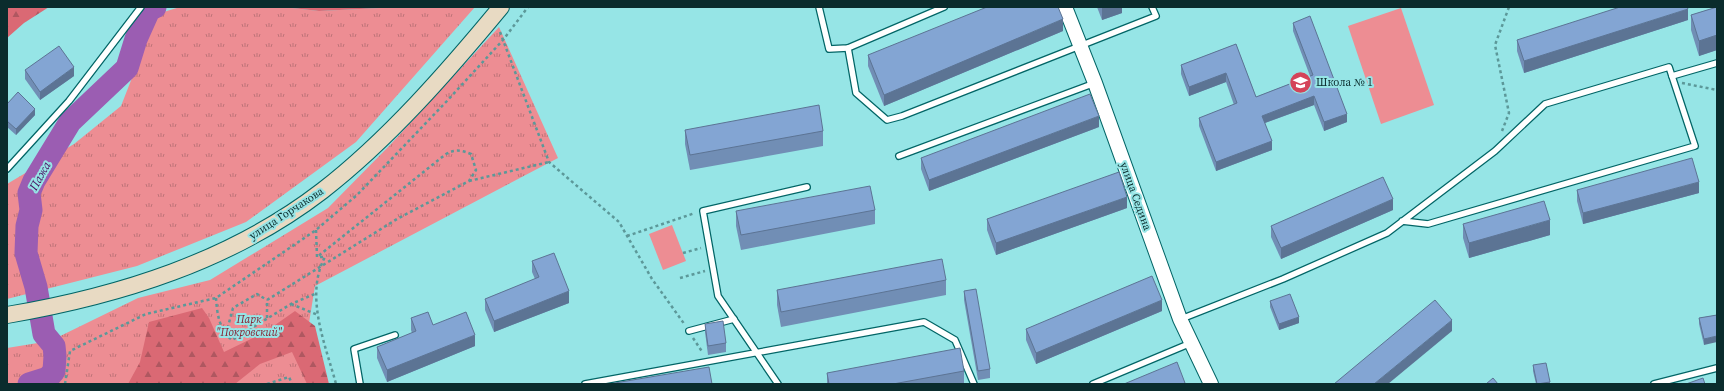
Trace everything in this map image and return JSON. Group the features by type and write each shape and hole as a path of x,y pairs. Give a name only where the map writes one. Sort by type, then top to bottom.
{"main road":[{"name":"улица Горчакова","path":"7,315 62,305 162,277 247,239 315,196 355,163 429,89 501,7"}],"street":[{"name":"улица Седина","path":"1065,7 1095,83 1180,320 1211,384"}],"lane":[{"path":"7,169 70,101 141,7"},
{"path":"819,7 829,49 848,48 944,7"},
{"path":"848,48 856,93 888,120 902,116 1156,16 1152,7"},
{"path":"1672,76 1717,63"},
{"path":"1180,320 1297,273 1387,233 1402,221 1495,151 1545,104 1669,67 1695,146 1428,224 1402,221"},
{"path":"899,156 1095,83"},
{"path":"778,384 718,296 703,211 807,187"},
{"path":"688,331 734,319"},
{"path":"585,384 757,354 924,322 955,340 974,384"},
{"path":"360,384 354,349 395,335"},
{"path":"1093,384 1191,343"},
{"path":"1654,384 1717,368"}],"path":[{"path":"65,384 70,351 146,314 216,298 316,230 357,195 503,40 528,7"},
{"path":"1495,151 1509,113 1495,45 1509,7"},
{"path":"500,32 549,162 619,222 652,279 709,362"},
{"path":"1672,76 1680,83 1717,90"},
{"path":"317,257 452,151 462,150 471,154 476,170 469,181"},
{"path":"267,300 397,219 469,181 549,162"},
{"path":"627,236 703,211"},
{"path":"316,230 317,257"},
{"path":"683,254 710,245"},
{"path":"317,257 325,258 321,266 317,292 318,315 336,384"},
{"path":"680,278 713,269"},
{"path":"216,298 218,314 226,335 232,340 291,304 317,292"},
{"path":"226,335 233,308 257,294 267,300"},
{"path":"267,300 267,318"},
{"path":"291,304 318,315"},
{"path":"267,384 289,377 292,384"}],"green space":[{"path":"7,7 49,7 24,23 7,38"},
{"path":"180,7 283,7 319,11 400,7 475,7 356,142 246,222 137,266 7,299 7,184 74,144 121,106 157,14"},
{"path":"283,7 400,7 319,11"},
{"path":"1401,8 1434,105 1381,124 1348,26"},
{"name":"Парк \"Покровский\"","path":"499,27 558,158 315,286 309,323 325,384 7,384 7,348 50,341 138,298 210,280 328,208 390,145"},
{"path":"672,225 686,261 663,270 649,234"},
{"path":"202,308 209,318 224,352 265,332 295,311 315,326 329,384 307,384 292,352 260,364 235,384 128,384 140,362 149,322"}],"building":[{"path":"987,7 1058,7 1063,19 884,95 868,55"},
{"path":"1620,7 1687,7 1688,9 1524,61 1517,40"},
{"path":"1717,7 1717,35 1699,41 1691,15"},
{"path":"1310,16 1347,114 1324,122 1314,96 1262,116 1272,141 1216,162 1199,118 1237,103 1226,73 1189,87 1181,65 1236,44 1256,97 1313,75 1293,23"},
{"path":"59,46 74,67 40,92 25,70"},
{"path":"18,92 35,109 16,129 7,121 7,104"},
{"path":"1090,94 1099,116 929,180 921,158"},
{"path":"819,105 823,131 690,155 685,130"},
{"path":"1692,158 1699,182 1583,213 1577,190"},
{"path":"1119,172 1127,197 996,243 987,219"},
{"path":"1383,177 1393,199 1281,248 1271,226"},
{"path":"870,186 875,210 741,235 736,211"},
{"path":"1544,201 1550,220 1469,243 1463,224"},
{"path":"554,253 569,291 494,321 485,299 539,277 532,261"},
{"path":"942,259 946,280 781,312 777,290"},
{"path":"1152,276 1162,300 1036,353 1026,329"},
{"path":"976,289 990,369 978,371 964,291"},
{"path":"1290,294 1299,317 1279,324 1270,301"},
{"path":"1435,300 1452,320 1374,384 1334,384"},
{"path":"428,312 433,325 466,312 475,335 387,370 377,347 416,331 411,318"},
{"path":"1717,315 1717,336 1704,339 1699,318"},
{"path":"723,321 726,343 708,346 705,324"},
{"path":"960,348 964,371 893,384 829,384 827,373"},
{"path":"1177,362 1185,383 1124,384"},
{"path":"1546,363 1550,382 1537,384 1533,365"},
{"path":"709,367 712,384 609,384"},
{"path":"1493,378 1498,384 1486,384"},
{"path":"1703,378 1705,384 1686,384"}],"waterway":[{"name":"Пажа","path":"29,384 48,378 54,371 55,356 54,346 44,334 36,287 26,253 27,226 31,210 29,193 34,181 70,122 127,68 136,39 149,10 155,7"}],"place":[{"name":"Школа № 1","path":"1300,82"}]}
